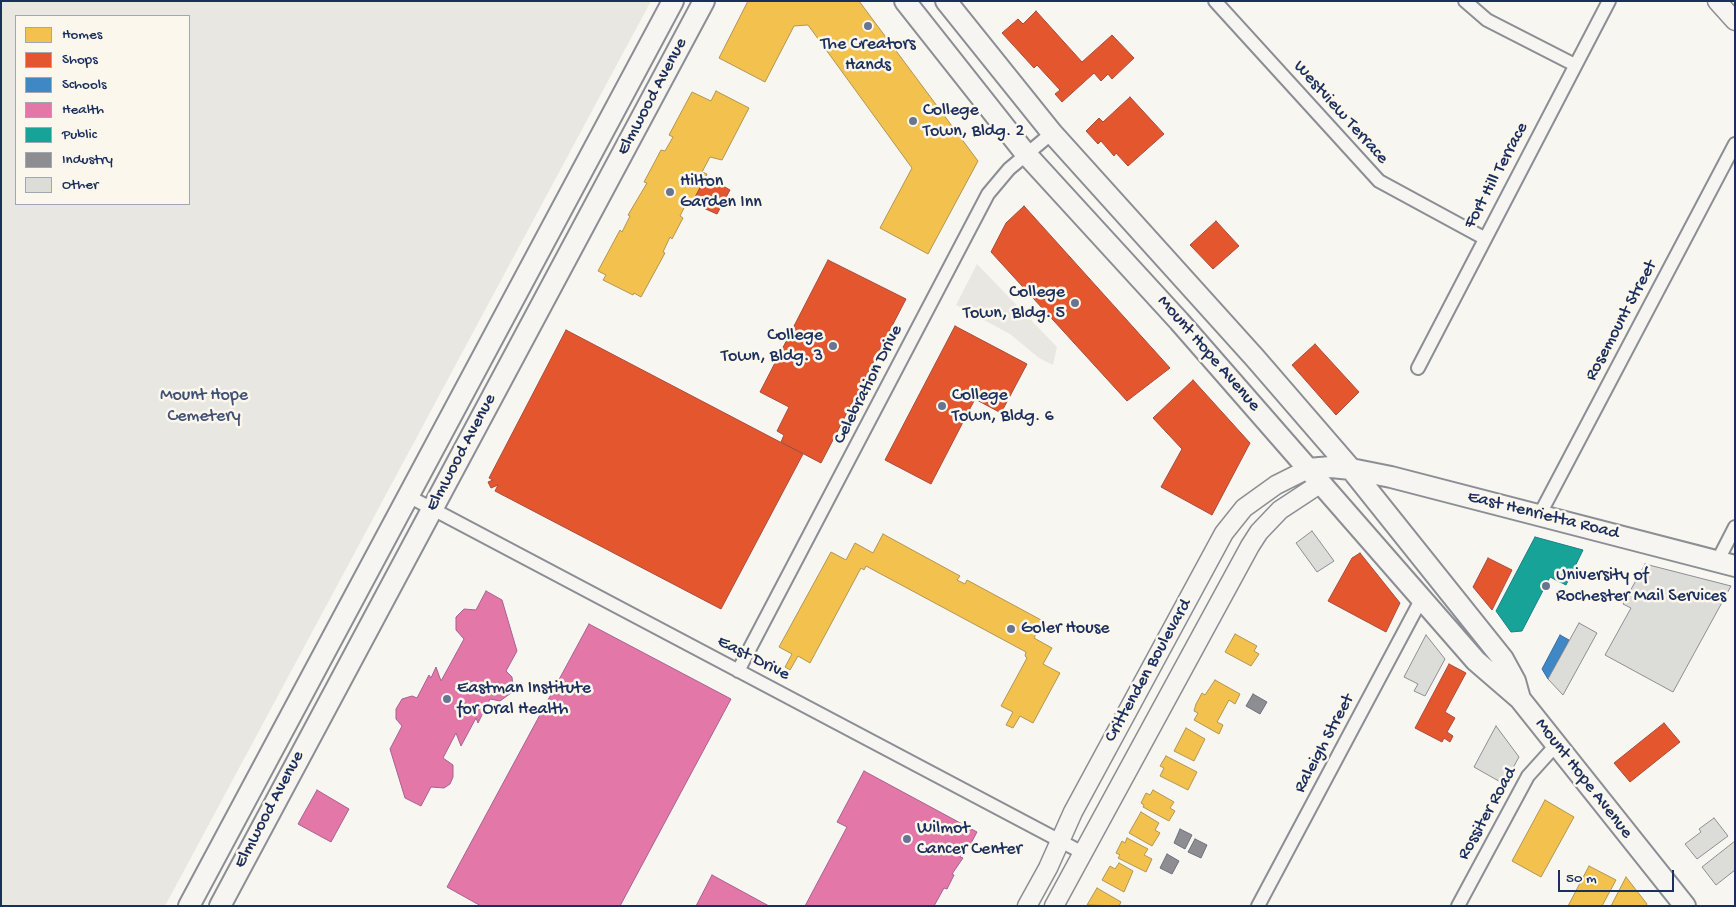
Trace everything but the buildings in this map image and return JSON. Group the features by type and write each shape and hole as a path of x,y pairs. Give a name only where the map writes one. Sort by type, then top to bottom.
{"main road":[{"name":"Elmwood Avenue","path":"189,906 673,1"},
{"name":"Elmwood Avenue","path":"220,906 704,1"},
{"name":"Mount Hope Avenue","path":"905,1 1026,154 1179,321 1476,661 1520,699 1685,906"},
{"name":"Mount Hope Avenue","path":"946,1 1052,133 1255,358 1351,469 1503,659 1515,681 1520,699"},
{"path":"1314,476 1351,469"},
{"name":"East Henrietta Road","path":"1351,469 1540,514 1726,564"}],"street":[{"name":"Westview Terrace","path":"1216,1 1379,181 1484,238"},
{"path":"1464,1 1487,20 1575,65"},
{"name":"Fort Hill Terrace","path":"1418,368 1609,1"},
{"path":"1717,1 1735,21"},
{"name":"Celebration Drive","path":"738,671 988,194 1009,169 1052,133"},
{"name":"Rosemount Street","path":"1540,514 1735,144"},
{"name":"Crittenden Boulevard","path":"1027,906 1073,812 1233,520 1244,508 1263,494 1314,476"},
{"name":"Crittenden Boulevard","path":"1054,906 1240,561 1259,532 1314,476"},
{"name":"East Drive","path":"408,496 1082,853"},
{"path":"1726,564 1735,527"},
{"name":"Raleigh Street","path":"1258,906 1422,598"},
{"path":"1157,657 1182,671"},
{"name":"Rossiter Road","path":"1458,906 1528,776 1556,745"}],"green space":[{"name":"Mount Hope Cemetery","path":"1,1 651,1 165,906 1,906"},
{"path":"977,264 1057,347 1053,365 1039,358 1010,334 956,305"}],"place":[{"name":"The Creators Hands","path":"868,26"},
{"name":"College Town, Bldg. 2","path":"913,121"},
{"name":"Hilton Garden Inn","path":"670,192"},
{"name":"College Town, Bldg. 5","path":"1075,303"},
{"name":"College Town, Bldg. 3","path":"833,346"},
{"name":"College Town, Bldg. 6","path":"942,406"},
{"name":"University of Rochester Mail Services","path":"1546,586"},
{"name":"Goler House","path":"1011,629"},
{"name":"Eastman Institute for Oral Health","path":"447,699"},
{"name":"Wilmot Cancer Center","path":"907,839"}]}
